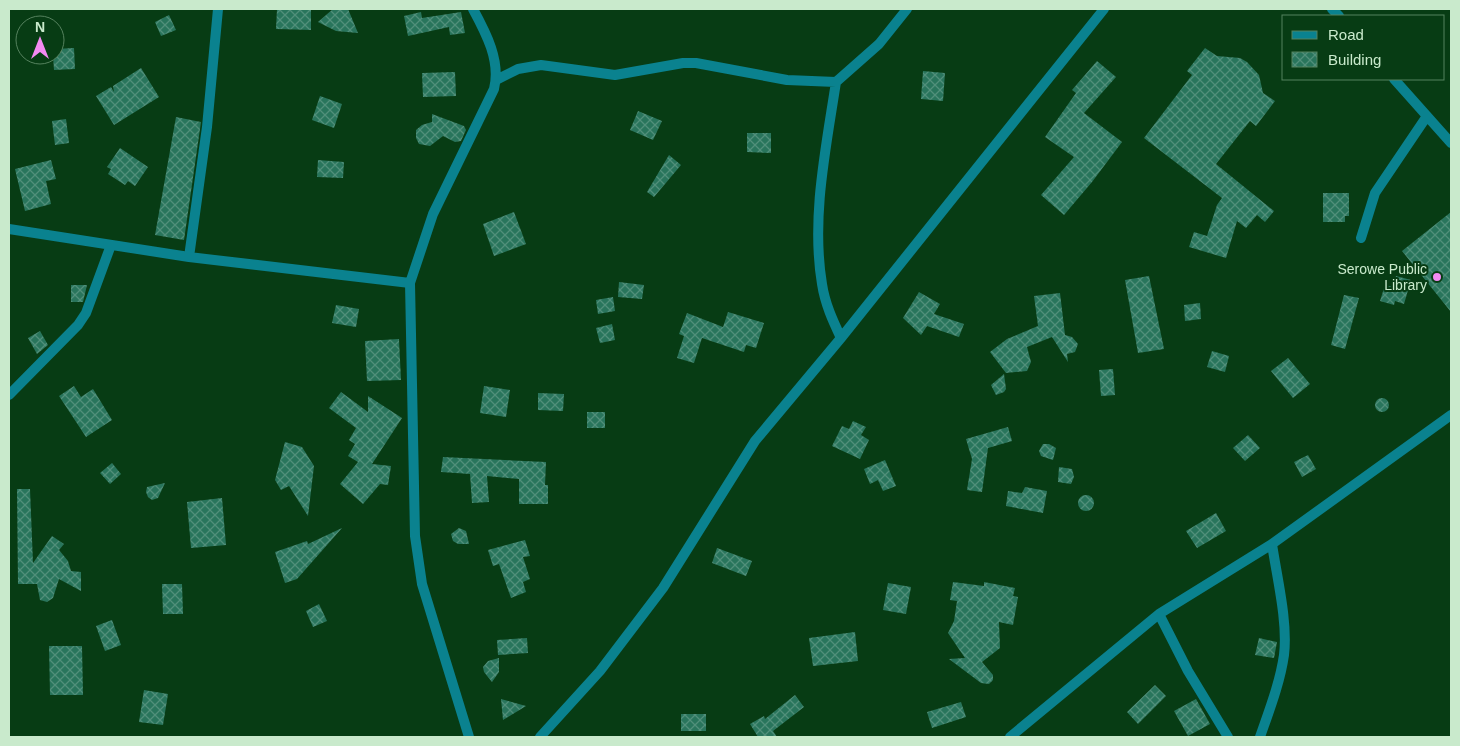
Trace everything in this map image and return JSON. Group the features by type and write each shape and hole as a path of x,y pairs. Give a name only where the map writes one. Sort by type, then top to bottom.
{"street":[{"path":"189,257 207,127 218,9"},
{"path":"469,737 422,584 415,536 410,283 433,214 494,89 497,69 486,33 473,9"},
{"path":"841,338 826,303 819,250 824,167 836,82 879,44 906,9"},
{"path":"540,737 600,671 651,603 755,441 841,338 1104,9"},
{"path":"496,80 529,66 540,65 615,75 683,63 696,63 786,80 836,82"},
{"path":"1395,80 1451,143"},
{"path":"1361,238 1375,193 1427,116"},
{"path":"9,229 189,257 410,283"},
{"path":"9,395 78,325 86,313 111,245"},
{"path":"1010,737 1159,614 1272,544 1451,415"},
{"path":"1260,737 1279,678 1284,655 1285,637 1272,544"},
{"path":"1159,614 1188,671 1228,737"}],"building":[{"path":"277,9 311,9 311,30 276,29"},
{"path":"333,9 348,9 358,33 336,31 318,22"},
{"path":"421,12 422,18 461,12 465,33 450,35 449,27 408,36 404,16"},
{"path":"169,15 176,30 161,36 155,22"},
{"path":"65,48 74,48 75,69 54,70 54,65 65,65"},
{"path":"1205,48 1217,56 1240,58 1247,62 1259,75 1263,93 1275,101 1256,126 1250,121 1216,164 1274,211 1265,222 1257,215 1246,228 1237,221 1226,258 1189,247 1194,232 1207,236 1217,205 1222,198 1144,138 1192,75 1187,71"},
{"path":"1097,61 1116,77 1084,113 1122,142 1064,215 1041,195 1074,157 1045,137 1076,93 1072,90"},
{"path":"141,68 159,97 114,125 96,96 111,87 114,92 113,86"},
{"path":"923,71 945,73 943,101 921,99"},
{"path":"455,72 456,96 423,97 422,73"},
{"path":"320,96 342,104 334,128 312,120"},
{"path":"638,111 662,121 653,140 630,130"},
{"path":"432,114 464,126 466,130 461,141 455,142 443,136 430,146 419,144 416,138 416,130 422,125 432,122"},
{"path":"176,117 201,122 184,240 155,235"},
{"path":"66,119 69,143 55,145 52,121"},
{"path":"747,133 771,133 771,153 747,152"},
{"path":"120,148 148,167 135,186 128,181 125,185 108,174 111,169 107,167"},
{"path":"669,155 681,165 654,197 647,192"},
{"path":"51,160 56,179 46,181 51,204 25,211 15,169"},
{"path":"318,160 344,162 343,178 317,177"},
{"path":"1323,193 1349,193 1349,216 1345,216 1345,222 1323,222"},
{"path":"514,212 526,244 494,256 483,224"},
{"name":"Serowe Public Library","path":"1451,212 1451,312 1402,251"},
{"path":"1149,276 1164,349 1138,353 1125,280"},
{"path":"1396,276 1411,280 1404,304 1395,301 1394,305 1380,301 1385,285 1393,287"},
{"path":"619,282 644,285 642,299 618,297"},
{"path":"71,285 87,285 83,302 71,302"},
{"path":"919,292 940,304 934,314 964,324 959,337 927,326 921,335 903,318"},
{"path":"1060,293 1065,335 1072,337 1078,344 1075,352 1067,354 1068,362 1052,337 1027,347 1031,362 1027,371 1006,373 990,352 1007,339 1038,326 1034,296"},
{"path":"1344,295 1359,298 1345,349 1331,345"},
{"path":"613,297 615,311 598,314 596,300"},
{"path":"1200,303 1201,319 1185,321 1184,305"},
{"path":"336,305 359,309 356,327 332,323"},
{"path":"728,312 764,323 756,348 746,345 744,352 702,338 694,363 677,358 684,336 679,334 687,313 723,327"},
{"path":"612,324 615,340 600,343 596,328"},
{"path":"40,331 48,345 37,354 28,338"},
{"path":"399,339 401,380 367,381 365,341"},
{"path":"1212,351 1229,356 1225,372 1207,367"},
{"path":"1288,358 1310,384 1293,398 1271,371"},
{"path":"1113,369 1115,395 1101,396 1099,370"},
{"path":"1004,374 1006,389 1004,392 996,395 991,385"},
{"path":"74,386 81,397 93,389 112,420 86,437 59,396"},
{"path":"484,386 510,390 506,417 480,413"},
{"path":"341,392 368,412 368,396 402,418 372,464 391,466 388,485 380,484 363,504 340,484 358,462 348,456 355,444 349,440 356,428 329,408"},
{"path":"538,393 564,394 563,411 538,410"},
{"path":"1379,398 1385,398 1389,405 1385,412 1379,412 1375,408 1375,402"},
{"path":"587,412 605,412 605,428 587,428"},
{"path":"853,421 866,427 861,435 869,440 860,459 832,446 842,426 849,429"},
{"path":"1008,427 1012,441 988,448 982,492 967,490 972,459 966,439"},
{"path":"1248,435 1260,448 1245,461 1233,448"},
{"path":"285,442 302,447 314,466 308,516 289,486 281,490 275,480"},
{"path":"1043,444 1049,444 1056,448 1053,460 1041,456 1039,451"},
{"path":"1308,455 1316,469 1302,477 1294,462"},
{"path":"443,457 546,462 545,485 548,485 548,504 519,504 519,479 487,476 489,502 472,503 470,474 441,472"},
{"path":"885,460 896,486 883,491 878,480 870,484 864,469"},
{"path":"112,463 121,474 110,484 100,473"},
{"path":"1059,467 1072,469 1074,477 1071,484 1058,482"},
{"path":"165,483 158,498 152,500 148,497 147,487"},
{"path":"1025,487 1047,491 1043,513 1006,506 1008,491 1022,493"},
{"path":"17,489 30,489 33,563 52,536 64,544 59,550 68,561 71,571 81,572 81,591 59,579 53,598 47,602 40,600 37,584 18,584"},
{"path":"1083,495 1089,495 1094,500 1092,509 1083,511 1078,506 1078,500"},
{"path":"222,498 226,545 191,548 187,502"},
{"path":"1216,513 1226,531 1197,548 1186,531"},
{"path":"342,528 297,579 285,583 275,552 307,541 308,544"},
{"path":"459,528 466,531 469,544 458,544 453,541 451,534"},
{"path":"525,540 530,556 523,557 530,579 523,582 526,592 511,598 499,564 493,566 488,550"},
{"path":"717,548 752,561 746,576 712,563"},
{"path":"953,582 984,586 984,582 1015,588 1013,596 1018,597 1013,625 999,622 1000,648 982,662 993,675 993,680 989,684 981,683 949,659 965,658 948,633 954,621 957,601 950,600"},
{"path":"888,583 911,587 906,614 883,610"},
{"path":"162,584 182,584 183,614 163,614"},
{"path":"319,604 327,621 313,627 306,611"},
{"path":"112,620 121,645 105,651 96,626"},
{"path":"855,632 858,661 813,666 809,638"},
{"path":"527,638 528,653 498,655 497,640"},
{"path":"1259,638 1277,642 1274,658 1255,655"},
{"path":"49,646 82,646 83,695 50,695"},
{"path":"499,658 499,672 492,682 484,672 483,667 488,661"},
{"path":"1155,685 1166,696 1138,724 1127,712"},
{"path":"144,690 168,694 163,725 139,722"},
{"path":"795,695 804,707 773,731 777,737 758,737 750,724 764,716 765,719"},
{"path":"501,699 526,706 503,720"},
{"path":"1196,699 1210,724 1188,736 1174,711"},
{"path":"961,702 966,717 932,728 927,712"},
{"path":"681,714 706,714 706,731 681,731"}],"place":[{"name":"Serowe Public Library","path":"1437,277"}]}
